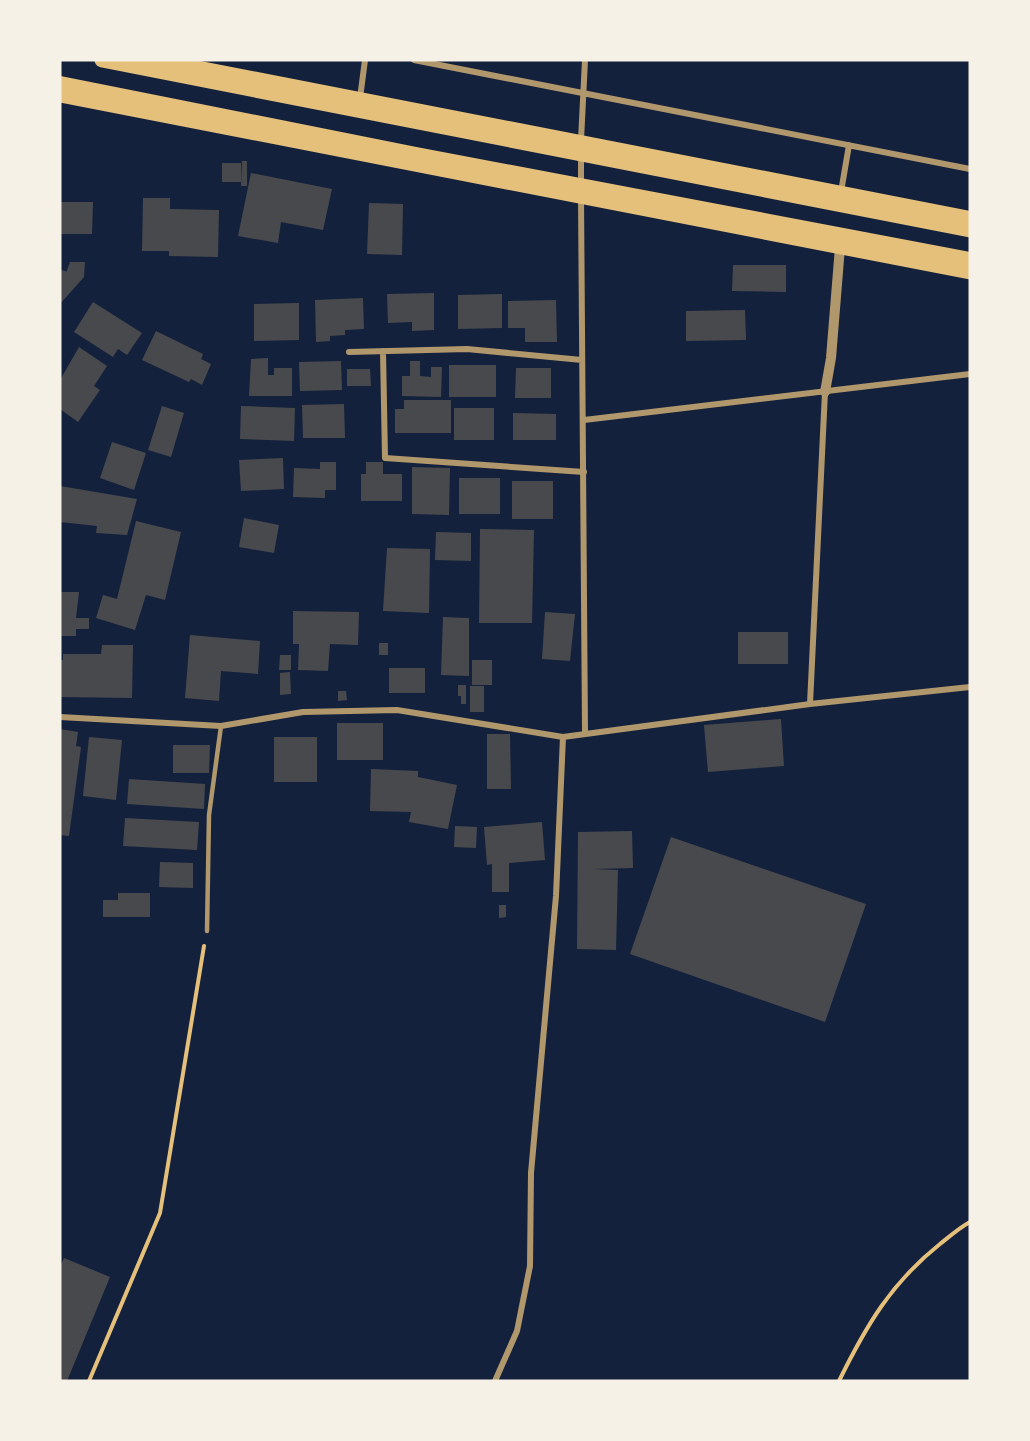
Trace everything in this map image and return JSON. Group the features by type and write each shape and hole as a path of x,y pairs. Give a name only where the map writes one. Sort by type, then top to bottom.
{"highway":[{"path":"149,60 970,220"},
{"path":"60,85 451,163 970,261"}],"main road":[{"path":"102,60 970,230"},
{"path":"60,95 970,272"}],"street":[{"path":"358,111 365,60"},
{"path":"414,60 970,169"},
{"path":"585,60 580,155 585,732"},
{"path":"839,205 849,145"},
{"path":"810,704 825,392 831,358 840,247"},
{"path":"349,352 467,349 582,360"},
{"path":"383,351 385,458 584,472"},
{"path":"584,420 970,374"},
{"path":"60,717 221,726 303,712 397,710 563,737 585,732 810,704 970,687"},
{"path":"495,1381 518,1331 530,1266 531,1173 556,896 563,737"}],"lane":[{"path":"207,931 209,816 221,726"}],"path":[{"path":"89,1381 160,1213 207,931"},
{"path":"839,1381 866,1326 891,1290 918,1261 970,1222"}],"building":[{"path":"242,161 247,161 247,186 241,186"},
{"path":"222,163 241,163 241,182 222,182"},
{"path":"251,173 332,189 323,230 281,222 278,243 238,236"},
{"path":"143,198 170,198 170,209 219,210 218,257 169,256 169,251 142,251"},
{"path":"60,202 93,202 92,234 60,234"},
{"path":"369,203 403,204 402,255 367,254"},
{"path":"70,262 85,262 84,277 60,304 60,270 66,273"},
{"path":"733,265 786,265 786,292 732,291"},
{"path":"434,293 434,330 412,331 412,322 388,323 387,294"},
{"path":"502,294 502,328 458,329 458,295"},
{"path":"363,298 364,329 345,330 345,335 330,336 330,341 316,342 315,300"},
{"path":"556,300 557,342 525,342 525,328 508,328 508,301"},
{"path":"93,302 142,333 127,355 118,349 113,357 74,332"},
{"path":"299,303 299,340 254,341 254,304"},
{"path":"745,310 746,340 686,341 686,311"},
{"path":"156,331 203,354 201,359 211,364 202,385 191,379 189,382 142,360"},
{"path":"79,347 107,366 94,386 100,390 78,422 60,409 60,380"},
{"path":"268,358 268,375 274,375 274,368 292,368 292,396 249,396 251,359"},
{"path":"341,361 342,390 300,391 299,362"},
{"path":"410,361 420,361 420,376 431,377 431,367 442,367 441,397 402,396 402,376 410,376"},
{"path":"449,365 496,365 496,397 449,397"},
{"path":"516,368 551,368 551,398 515,398"},
{"path":"347,369 370,369 371,386 347,386"},
{"path":"404,400 451,400 451,433 395,433 395,409 404,409"},
{"path":"344,404 345,438 303,438 302,405"},
{"path":"162,406 184,413 171,457 148,450"},
{"path":"241,406 295,408 294,441 240,439"},
{"path":"454,408 494,408 494,440 454,440"},
{"path":"513,413 556,414 556,440 513,440"},
{"path":"112,442 146,453 134,490 100,478"},
{"path":"283,458 284,489 241,491 239,460"},
{"path":"320,462 336,462 336,490 325,490 325,498 293,497 294,468 320,469"},
{"path":"366,462 383,462 383,474 402,474 402,501 361,501 361,474 366,474"},
{"path":"412,467 450,468 449,515 412,514"},
{"path":"459,478 500,478 500,514 459,514"},
{"path":"512,481 553,481 553,519 512,519"},
{"path":"60,486 137,499 127,535 96,533 97,526 60,522"},
{"path":"244,518 279,525 274,553 239,547"},
{"path":"136,521 181,532 165,600 146,595 135,630 96,618 103,595 117,599"},
{"path":"480,529 534,530 532,623 479,623"},
{"path":"436,532 471,533 471,561 435,560"},
{"path":"387,548 430,549 429,613 383,611"},
{"path":"60,592 79,592 76,618 89,618 89,629 76,629 76,636 60,636"},
{"path":"293,611 359,612 358,645 330,644 328,671 298,670 299,644 293,644"},
{"path":"545,612 575,614 570,661 542,659"},
{"path":"443,617 469,618 469,676 441,675"},
{"path":"738,632 788,632 788,664 738,664"},
{"path":"190,635 260,641 258,674 221,671 219,701 185,698"},
{"path":"379,643 388,643 388,655 379,655"},
{"path":"102,645 133,645 132,698 60,697 60,660 63,660 63,654 101,654"},
{"path":"280,655 291,655 291,670 279,670"},
{"path":"472,660 492,660 492,685 472,685"},
{"path":"389,668 425,668 425,693 389,693"},
{"path":"290,672 291,694 280,695 280,673"},
{"path":"458,685 466,685 466,704 461,704"},
{"path":"470,686 484,686 484,712 470,712"},
{"path":"338,691 346,691 347,700 338,701"},
{"path":"781,719 784,766 708,772 704,725"},
{"path":"337,723 383,723 383,760 337,760"},
{"path":"60,729 78,732 76,746 81,747 69,836 60,835"},
{"path":"487,734 510,734 511,789 487,789"},
{"path":"89,737 122,740 116,800 83,796"},
{"path":"274,737 317,737 317,782 274,782"},
{"path":"173,745 210,745 209,773 173,773"},
{"path":"371,769 418,771 418,777 457,785 448,829 409,822 411,812 370,811"},
{"path":"129,779 205,784 204,809 127,804"},
{"path":"125,818 199,822 197,850 123,846"},
{"path":"542,822 545,860 509,863 509,892 492,892 492,864 487,865 484,827"},
{"path":"455,826 477,827 476,848 454,847"},
{"path":"632,831 633,868 594,869 618,870 616,950 577,949 578,832"},
{"path":"671,837 866,904 825,1022 630,954"},
{"path":"160,862 193,863 193,888 159,887"},
{"path":"118,893 150,893 150,917 103,917 103,900 118,900"},
{"path":"499,905 506,905 506,917 499,918"},
{"path":"64,1258 110,1277 67,1381 60,1381 60,1267"}]}
